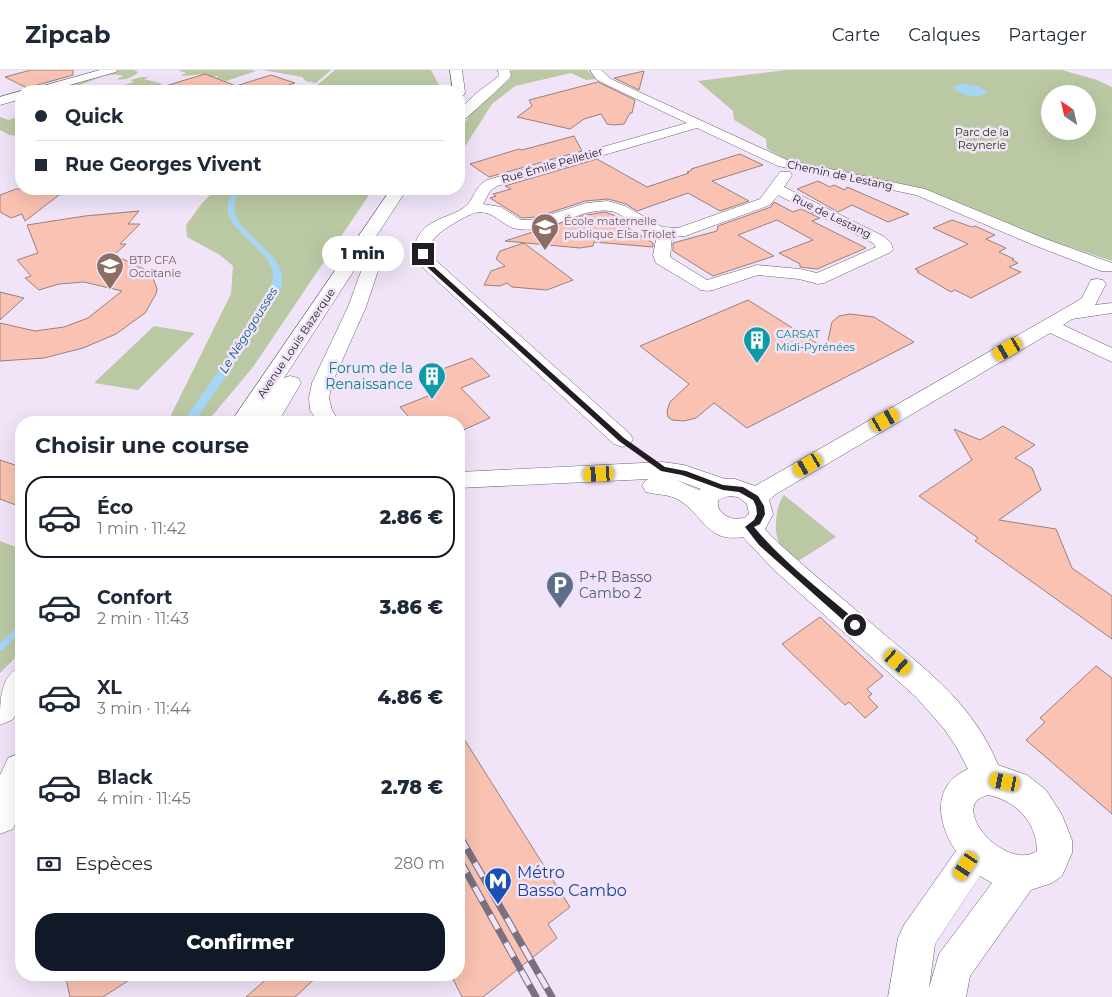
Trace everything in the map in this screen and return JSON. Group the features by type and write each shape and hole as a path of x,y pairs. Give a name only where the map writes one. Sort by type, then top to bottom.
{"main road":[{"path":"456,70 458,85"},
{"path":"465,112 474,102 503,80 505,76 504,70"},
{"name":"Avenue Louis Bazerque","path":"247,416 395,195"},
{"name":"Avenue Louis Bazerque","path":"270,416 410,195"},
{"path":"0,709 15,689"},
{"path":"0,816 15,783"}],"street":[{"path":"58,85 112,70"},
{"name":"Chemin de Lestang","path":"595,70 600,77 607,81 696,124 794,167 920,192 1037,241 1110,268"},
{"path":"0,101 15,97"},
{"name":"Rue Émile Pelletier","path":"474,207 484,188 492,183 696,124"},
{"path":"465,480 636,466 684,473 723,488 741,489 756,498 760,506 761,514 757,522 749,527 737,529 724,526 713,520 705,507 680,489 665,486 636,466 425,260 423,249 432,230 449,218 474,207 500,212 517,224 526,225 539,224 586,208 608,206 620,209 653,229 665,233 684,232 767,201 787,172 794,167"},
{"name":"Rue de Lestang","path":"665,233 660,255 662,259 707,286 757,270 800,274 818,279 885,249 884,243 879,240 775,188"},
{"name":"Chemin de Lestang","path":"1037,241 1100,283"},
{"path":"324,416 321,410 319,398 322,383 357,307 378,247"},
{"name":"Chemin de Lestang","path":"1100,283 1096,267 1110,268"},
{"path":"756,498 768,488 1067,315 1088,301 1100,283"},
{"path":"1067,315 1112,308"},
{"path":"1049,325 1112,356"},
{"path":"465,493 636,466"},
{"path":"705,507 705,500 709,494 723,488"},
{"path":"749,527 762,543 783,563 934,694 964,729 980,756 988,779"},
{"path":"988,779 1005,782 1023,792 1039,806 1050,823 1056,840 1053,859 1040,872 1020,875 1005,871 990,863 976,852 965,837 958,821 956,808 958,796 965,786 975,781 988,779"},
{"path":"908,997 917,938 976,852"},
{"path":"946,997 953,968 1020,875"}],"green space":[{"path":"112,70 134,70 138,72 125,79 117,79 123,76 112,75 80,85 61,85"},
{"path":"178,70 256,71 226,81 216,78 219,76 213,77 205,74 183,76 181,75 186,73"},
{"path":"263,70 331,70 316,83 306,81 302,77"},
{"path":"335,70 431,70 439,85 317,85"},
{"path":"513,70 587,70 596,79 586,80 571,73 515,86 492,104 465,146 465,122 474,108 510,79 510,72"},
{"name":"Parc de la Reynerie","path":"786,70 1062,70 1097,80 1112,87 1112,261 1036,236 933,192 903,184 795,165 767,149 766,139 734,120 733,111 698,81"},
{"path":"149,77 144,79 163,84 123,85 134,82 131,80"},
{"path":"0,117 9,120 15,118 15,136 9,135 0,130"},
{"path":"210,195 369,195 253,367 212,416 170,416 231,294 233,266 220,255 187,237 186,225"},
{"path":"154,326 195,333 138,390 94,383"},
{"path":"784,495 836,537 795,563 775,545 779,542 776,532 777,511"},
{"path":"0,541 15,547 15,658 0,673"}],"water":[{"path":"960,84 978,86 988,92 975,96 965,95 953,88"},
{"path":"232,195 238,195 234,204 236,217 244,229 277,262 282,275 280,291 198,416 187,416 250,324 270,288 273,277 270,265 263,254 242,234 228,214 228,202"}],"building":[{"path":"31,70 73,70 73,75 38,85 21,85 5,77"},
{"path":"644,71 639,90 614,78"},
{"path":"205,74 233,85 169,85"},
{"path":"271,75 295,83 289,85 239,85"},
{"path":"598,82 635,100 632,113 630,113 624,124 607,124 601,114 584,119 570,129 517,117 532,106 529,100"},
{"path":"574,136 582,151 489,177 470,164 519,149 522,150"},
{"path":"740,154 763,165 712,181 749,201 720,211 688,193 637,211 626,204 608,199 585,201 537,217 522,218 490,198 496,196 493,194 511,189 505,186 597,159 647,187 689,173 687,172 691,169"},
{"path":"818,181 830,187 834,185 845,190 847,187 909,214 888,222 852,205 838,212 797,189"},
{"path":"15,189 15,195 59,195 25,221 22,214 11,218 0,212 0,195"},
{"path":"774,202 793,212 801,209 820,218 812,221 866,248 817,269 800,267 800,264 779,253 813,240 777,220 738,235 774,256 713,276 673,251 673,243 717,231 718,226 771,207"},
{"path":"139,211 128,224 140,224 120,244 126,244 114,255 144,269 153,278 157,289 156,294 145,313 116,334 83,348 44,358 0,361 0,323 35,331 64,327 88,318 122,291 84,282 59,284 39,290 25,278 31,276 17,260 38,253 27,225 85,216"},
{"path":"605,212 619,217 613,219 653,243 653,247 594,242 593,246 580,248 505,241 585,215"},
{"path":"952,220 972,227 975,226 995,235 986,239 1006,248 999,252 1014,259 1012,260 1018,263 1009,267 1021,272 971,298 955,290 951,292 917,272 919,271 915,269 968,244 933,228"},
{"path":"524,243 573,280 547,290 512,287 507,283 500,286 484,285 491,271 505,266 496,259 500,251"},
{"path":"0,292 24,298 0,320"},
{"name":"CARSAT Midi-Pyrénées","path":"748,300 826,349 832,322 839,316 850,314 874,317 914,342 747,428 714,403 696,418 684,421 672,420 668,417 667,411 670,402 689,384 640,346"},
{"path":"472,358 490,376 461,388 490,418 465,429 465,416 408,416 400,407 438,392 424,376"},
{"path":"1003,426 1035,445 1015,458 1032,468 1041,490 999,520 1056,529 1072,568 1112,596 1112,639 975,541 978,538 919,496 972,460 954,429 980,440"},
{"path":"0,460 15,465 15,505 0,499"},
{"path":"820,617 883,676 867,689 872,694 868,697 878,707 865,718 849,702 845,705 782,644"},
{"path":"1096,666 1112,678 1112,814 1026,740 1045,722 1040,718"},
{"path":"465,741 570,907 548,924 557,938 483,997 462,997 454,981 465,981"},
{"path":"66,981 128,981 103,997 70,997"},
{"path":"264,981 312,981 295,997 246,997"}],"waterway":[{"name":"Le Négogousses","path":"192,416 196,411"},
{"name":"Le Négogousses","path":"0,648 15,633"}],"railway":[{"path":"465,845 552,997"},
{"path":"465,870 536,997"}],"place":[{"name":"École maternelle publique Elsa Triolet","path":"545,251"},
{"name":"BTP CFA Occitanie","path":"110,290"},
{"name":"CARSAT Midi-Pyrénées","path":"757,364"},
{"name":"Forum de la Renaissance","path":"432,400"},
{"name":"P+R Basso Cambo 2","path":"560,609"},
{"name":"Métro Basso Cambo","path":"498,905"}],"route":[{"path":"423,254 430,266 622,439 663,470 684,473 723,488 741,489 756,498 759,502 761,514 757,522 749,527 762,543 783,563 855,625"}]}
